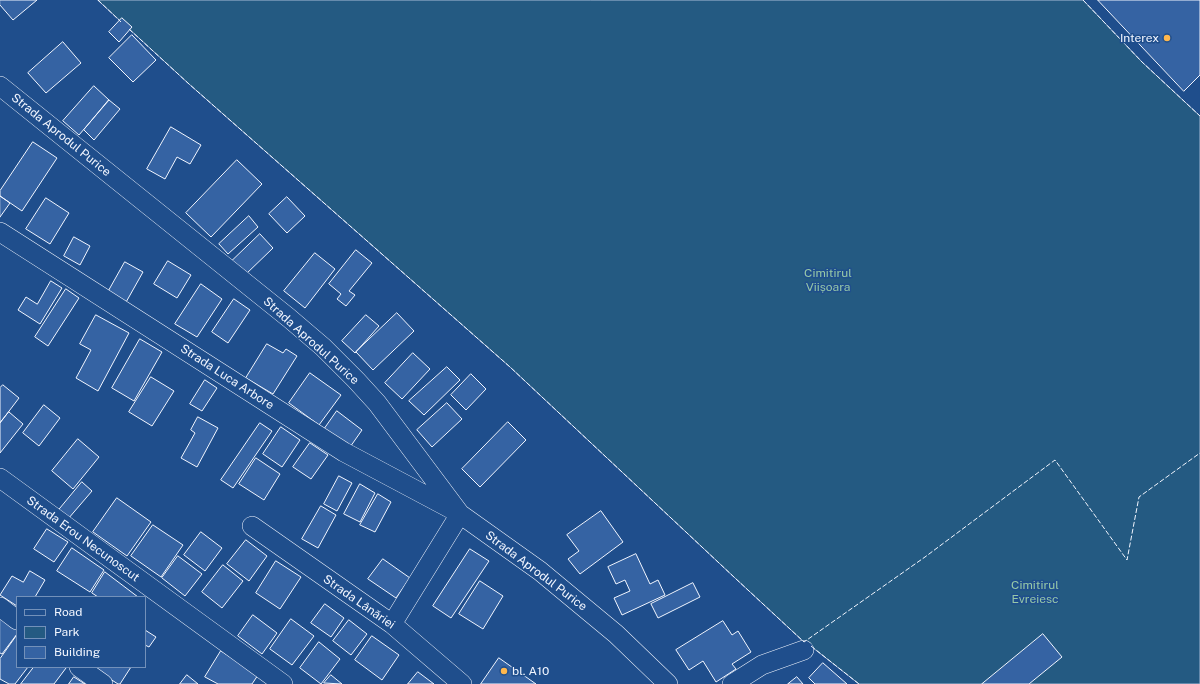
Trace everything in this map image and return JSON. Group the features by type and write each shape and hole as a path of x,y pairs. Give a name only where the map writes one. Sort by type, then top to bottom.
{"street":[{"name":"Strada Aprodul Purice","path":"0,86 323,347 378,403 460,514 552,581 616,634 668,684"},
{"name":"Strada Luca Arbore","path":"0,232 344,452 460,514"},
{"name":"Strada Erou Necunoscut","path":"0,478 283,684"},
{"path":"392,624 460,514"},
{"name":"Strada Lânăriei","path":"252,526 392,624 462,684"},
{"path":"0,607 16,619"},
{"path":"732,684 762,665 804,650"},
{"path":"80,668 103,684"}],"green space":[{"name":"Cimitirul Viișoara","path":"98,0 1083,0 1142,62 1200,116 1200,684 859,684 804,642 510,367 189,84"}],"building":[{"path":"0,0 37,0 13,20 0,5"},
{"name":"Interex","path":"1098,0 1200,0 1200,75 1184,91"},
{"path":"122,18 132,27 119,42 109,32"},
{"path":"132,35 156,60 133,82 109,58"},
{"path":"63,42 81,63 46,93 28,73"},
{"path":"94,86 109,100 79,135 63,121"},
{"path":"109,100 120,109 94,140 84,130"},
{"path":"171,127 201,145 190,164 177,157 165,179 147,169"},
{"path":"33,142 57,158 22,211 0,196 0,191"},
{"path":"237,160 262,184 211,237 186,213"},
{"path":"0,196 10,203 0,217"},
{"path":"287,197 305,216 287,233 269,214"},
{"path":"46,198 69,213 50,244 26,229"},
{"path":"249,216 258,227 228,254 219,244"},
{"path":"260,234 273,248 245,275 232,261"},
{"path":"74,237 90,246 80,265 64,256"},
{"path":"356,250 372,263 349,291 355,295 346,306 337,299 341,294 329,284"},
{"path":"315,253 335,269 305,308 284,291"},
{"path":"168,261 191,275 177,298 154,284"},
{"path":"125,262 143,272 125,304 107,294"},
{"path":"51,281 62,288 40,324 18,310 26,297 37,304"},
{"path":"201,284 222,299 197,337 175,324"},
{"path":"66,289 79,298 48,346 35,337"},
{"path":"234,299 250,310 228,343 212,332"},
{"path":"397,313 414,331 373,370 356,352"},
{"path":"96,315 129,333 98,391 76,378 91,350 80,344"},
{"path":"366,315 379,326 355,353 342,341"},
{"path":"140,339 162,352 134,401 112,388"},
{"path":"267,344 283,353 286,349 297,356 273,394 246,378"},
{"path":"413,353 430,369 402,399 385,383"},
{"path":"447,367 460,380 424,415 409,401"},
{"path":"310,373 341,395 319,425 289,403"},
{"path":"471,374 486,389 466,410 451,395"},
{"path":"151,377 174,391 152,426 129,412"},
{"path":"205,380 217,388 202,411 190,404"},
{"path":"3,385 19,398 0,423 0,388"},
{"path":"447,403 462,419 432,447 417,430"},
{"path":"44,405 60,418 39,446 23,433"},
{"path":"337,411 362,430 348,450 323,431"},
{"path":"9,412 23,424 0,453 0,423"},
{"path":"198,417 218,428 197,467 181,458 195,433 191,430"},
{"path":"508,422 526,440 480,487 462,469"},
{"path":"260,423 272,431 233,488 221,480"},
{"path":"281,427 300,440 282,467 263,454"},
{"path":"78,439 99,457 73,489 52,471"},
{"path":"310,443 328,455 311,479 293,467"},
{"path":"256,458 280,474 264,500 239,484"},
{"path":"339,476 352,483 337,511 324,504"},
{"path":"82,482 92,491 68,519 58,511"},
{"path":"360,484 375,493 360,522 344,514"},
{"path":"378,494 391,502 375,532 360,525"},
{"path":"117,498 151,522 127,556 93,532"},
{"path":"321,506 336,515 318,548 302,539"},
{"path":"601,511 623,542 580,574 568,559 579,551 567,535"},
{"path":"153,525 183,545 161,577 131,556"},
{"path":"47,529 68,542 54,562 34,549"},
{"path":"201,532 222,548 205,571 184,555"},
{"path":"246,540 267,556 249,581 227,564"},
{"path":"72,548 104,570 90,592 57,571"},
{"path":"470,549 489,561 451,618 433,606"},
{"path":"636,554 650,584 658,580 665,595 622,615 614,598 630,591 625,580 616,584 608,567"},
{"path":"178,556 202,574 185,596 162,578"},
{"path":"383,559 410,578 396,598 368,579"},
{"path":"276,561 301,577 280,609 256,593"},
{"path":"223,565 243,581 222,608 202,592"},
{"path":"30,571 45,580 36,596 16,596 16,605 0,595 12,576 23,582"},
{"path":"105,572 137,596 96,596 92,593"},
{"path":"480,581 503,596 483,629 459,614"},
{"path":"693,583 700,597 658,618 651,604"},
{"path":"325,604 344,618 331,637 311,623"},
{"path":"253,615 277,633 262,654 238,636"},
{"path":"0,617 16,627 16,635 2,654 0,653"},
{"path":"291,619 314,636 292,665 270,649"},
{"path":"349,620 367,634 351,655 333,641"},
{"path":"723,621 732,635 738,631 751,652 732,664 736,669 716,682 703,661 689,670 676,650"},
{"path":"146,631 156,637 149,647 146,646"},
{"path":"1043,634 1062,657 1029,684 982,684"},
{"path":"16,636 16,668 27,668 15,684 9,684 0,679 0,659"},
{"path":"372,636 399,655 382,680 355,660"},
{"path":"319,642 340,659 321,684 300,668"},
{"path":"221,651 238,662 260,672 252,684 218,684 205,677"},
{"name":"bl. A10","path":"499,658 536,684 481,684"},
{"path":"823,663 847,684 815,684 809,678"},
{"path":"33,668 66,668 54,684 21,684"},
{"path":"93,668 130,668 120,684"},
{"path":"418,672 434,684 408,684"},
{"path":"187,675 198,684 180,684"},
{"path":"331,675 342,684 324,683"},
{"path":"74,677 85,684 69,684"},
{"path":"797,677 803,684 788,684"}],"fence":[{"path":"98,0 121,22"},
{"path":"1083,0 1142,62 1200,116"},
{"path":"129,29 189,84 510,367 804,642 925,557 1055,460 1127,560 1139,497 1200,453"},
{"path":"811,646 859,684"}],"place":[{"name":"Interex","path":"1167,38"},
{"name":"bl. A10","path":"504,671"}],"park label":[{"name":"Cimitirul Evreiesc","path":"1035,592"}]}
